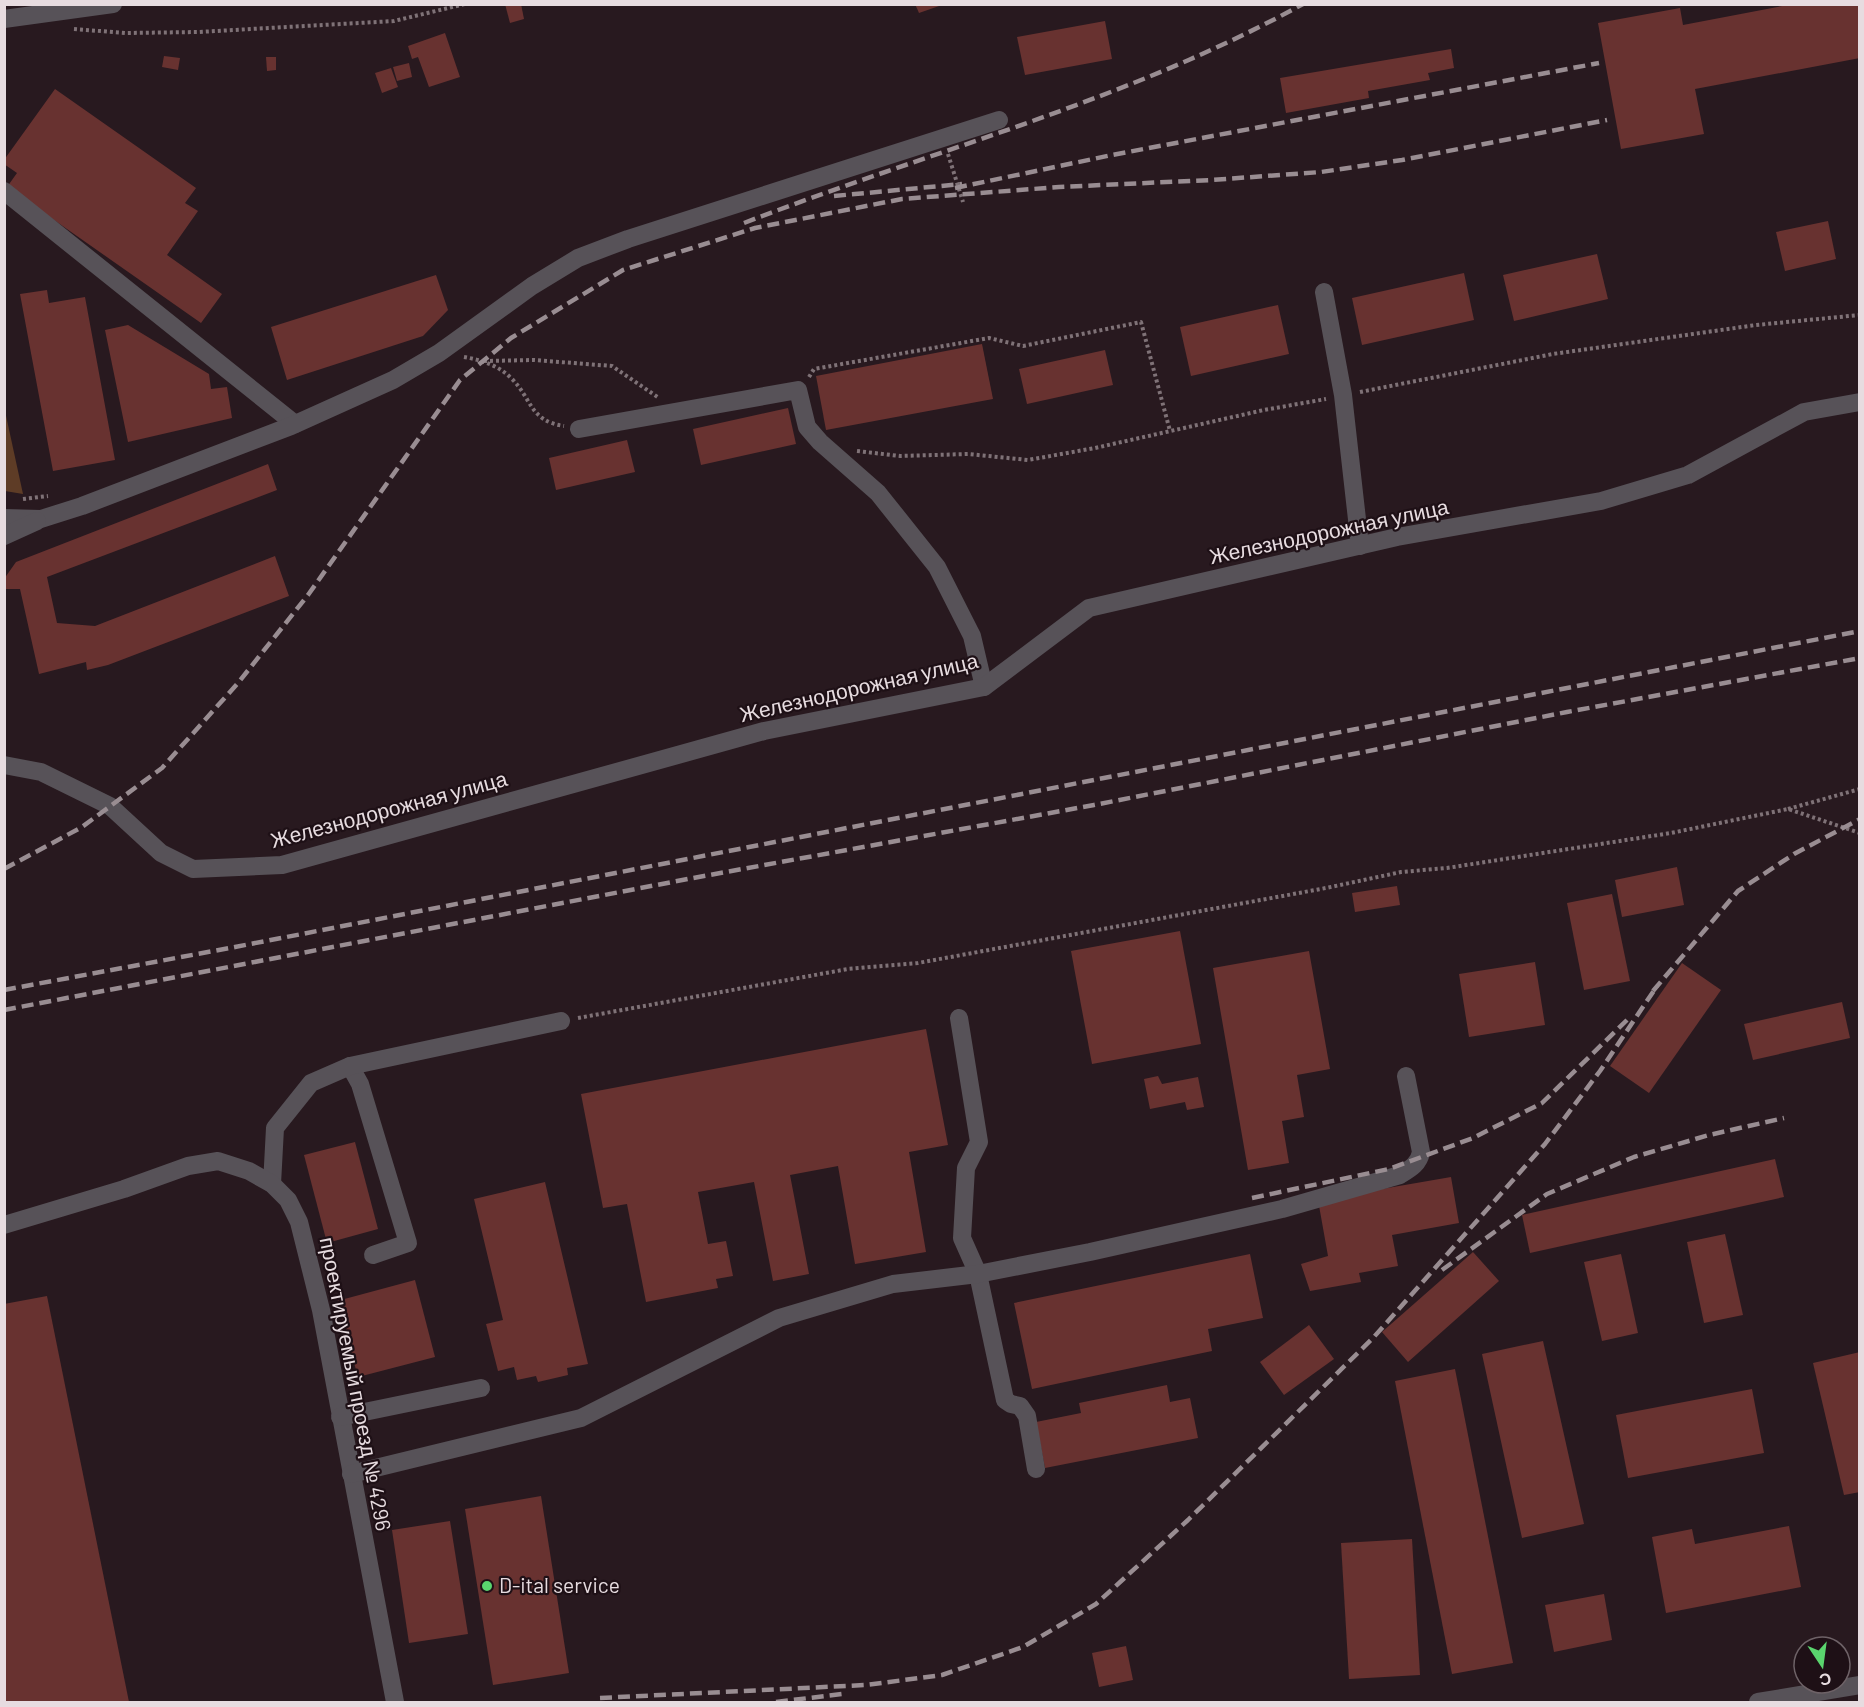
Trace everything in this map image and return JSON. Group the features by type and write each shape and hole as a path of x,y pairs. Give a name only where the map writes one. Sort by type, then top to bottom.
{"street":[{"path":"4,19 41,9 113,4"},
{"path":"4,536 41,519 82,506 295,424 393,380 439,353 532,286 578,258 628,238 999,120"},
{"path":"4,192 295,424"},
{"path":"1324,292 1343,395 1360,546"},
{"path":"579,429 798,390 807,427 820,442 878,493 937,567 972,636 984,687"},
{"name":"Железнодорожная улица","path":"4,765 41,772 110,806 161,853 193,869 282,865 765,731 984,687 1089,608 1397,537 1601,501 1688,475 1804,412 1860,402"},
{"path":"4,518 41,519"},
{"path":"959,1018 979,1142 966,1168 962,1238 978,1274 1005,1400 1020,1406 1027,1416 1036,1469"},
{"path":"272,1184 275,1128 311,1083 350,1066 561,1021"},
{"path":"350,1066 360,1084 408,1244 374,1255"},
{"path":"351,1474 582,1418 779,1318 893,1284 978,1274 1090,1252 1282,1209 1400,1175 1412,1168 1420,1158 1421,1152 1406,1076"},
{"name":"проектируемый проезд № 4296","path":"4,1225 124,1189 188,1166 218,1161 249,1171 272,1184 288,1200 299,1222 321,1311 395,1702"},
{"path":"340,1417 481,1388"},
{"path":"1758,1702 1860,1685"}],"path":[{"path":"67,29 124,33 187,32 394,21 465,4"},
{"path":"944,138 963,202"},
{"path":"798,390 814,369 989,338 1023,346 1142,322 1170,431"},
{"path":"439,353 484,361 534,360 612,366 679,411"},
{"path":"484,361 509,376 547,423 579,429"},
{"path":"561,1021 848,969 918,963 1401,872 1447,868 1671,833 1788,809 1860,789"},
{"path":"1788,809 1860,833"}],"shaded area":[{"path":"5,411 23,494 5,491"}],"building":[{"path":"505,4 521,4 524,19 510,23"},
{"path":"915,4 942,4 942,5 919,13"},
{"path":"1793,4 1860,4 1860,58 1695,89 1704,134 1621,149 1598,23 1680,8 1683,25"},
{"path":"1105,21 1112,59 1025,75 1017,37"},
{"path":"445,33 460,77 429,87 418,57 412,59 408,46"},
{"path":"1451,49 1454,68 1428,73 1430,80 1368,91 1369,98 1286,113 1280,78"},
{"path":"164,56 180,58 178,70 162,67"},
{"path":"266,57 276,57 276,70 267,71"},
{"path":"409,63 412,77 397,81 393,67"},
{"path":"391,68 398,87 382,93 375,73"},
{"path":"55,89 196,188 185,203 198,211 167,255 222,294 201,323 7,187 17,173 4,164 4,160"},
{"path":"1828,221 1836,259 1785,271 1776,232"},
{"path":"1597,254 1608,299 1514,321 1503,275"},
{"path":"1464,273 1474,320 1362,345 1352,298"},
{"path":"436,275 448,310 423,336 287,380 271,327"},
{"path":"47,290 49,303 85,297 115,460 53,471 20,294"},
{"path":"1278,305 1289,354 1191,376 1180,327"},
{"path":"128,325 209,374 211,389 227,387 232,418 128,442 105,330"},
{"path":"982,344 993,399 826,430 816,376"},
{"path":"1105,350 1113,385 1027,404 1019,369"},
{"path":"788,408 796,444 701,465 693,429"},
{"path":"627,440 635,472 556,490 549,458"},
{"path":"268,464 277,490 47,577 57,623 95,626 275,556 289,596 108,665 87,670 86,662 39,674 20,589 4,589 4,579 16,562"},
{"path":"1677,867 1684,905 1622,917 1615,880"},
{"path":"1397,886 1400,905 1355,912 1352,893"},
{"path":"1612,894 1630,981 1584,990 1567,903"},
{"path":"1180,931 1201,1044 1092,1064 1071,951"},
{"path":"1309,951 1330,1069 1297,1075 1304,1117 1282,1121 1289,1163 1248,1170 1213,968"},
{"path":"1535,962 1545,1025 1469,1037 1459,974"},
{"path":"1682,963 1721,990 1649,1093 1610,1066"},
{"path":"1842,1002 1850,1038 1753,1060 1744,1024"},
{"path":"926,1029 948,1145 909,1152 926,1252 855,1264 838,1166 790,1175 809,1274 773,1281 754,1182 698,1192 708,1244 726,1241 733,1276 716,1279 718,1288 646,1302 627,1204 603,1208 581,1094"},
{"path":"1158,1076 1162,1084 1198,1077 1204,1107 1187,1110 1185,1102 1150,1109 1144,1079"},
{"path":"355,1142 378,1229 327,1243 304,1155"},
{"path":"1775,1159 1784,1197 1530,1253 1522,1215"},
{"path":"1451,1177 1459,1223 1392,1235 1398,1266 1359,1273 1361,1282 1310,1291 1301,1264 1328,1256 1318,1200"},
{"path":"545,1182 588,1364 567,1368 568,1375 538,1382 536,1376 517,1380 514,1367 498,1371 486,1324 503,1320 474,1199"},
{"path":"1725,1234 1743,1315 1704,1323 1687,1242"},
{"path":"1473,1252 1499,1281 1408,1362 1382,1332"},
{"path":"1250,1254 1263,1318 1208,1329 1212,1351 1032,1389 1014,1303"},
{"path":"1621,1254 1638,1333 1602,1341 1584,1262"},
{"path":"415,1280 435,1357 358,1377 337,1301"},
{"path":"47,1296 129,1702 4,1702 4,1304"},
{"path":"1309,1325 1334,1359 1284,1395 1260,1362"},
{"path":"1543,1341 1584,1524 1522,1538 1482,1354"},
{"path":"1860,1352 1860,1492 1844,1495 1813,1363"},
{"path":"1455,1369 1513,1663 1452,1674 1395,1381"},
{"path":"1167,1385 1170,1402 1190,1398 1198,1438 1045,1468 1036,1422 1081,1413 1079,1403"},
{"path":"1752,1389 1764,1453 1628,1478 1616,1415"},
{"path":"541,1496 569,1673 493,1685 465,1509"},
{"path":"450,1521 468,1634 409,1643 392,1530"},
{"path":"1789,1526 1801,1587 1666,1613 1652,1537 1692,1529 1695,1544"},
{"path":"1412,1539 1420,1675 1349,1679 1341,1543"},
{"path":"1604,1594 1612,1640 1554,1652 1545,1605"},
{"path":"1126,1646 1133,1680 1099,1687 1092,1653"}],"railway":[{"path":"744,223 1098,97 1168,69 1303,4"},
{"path":"955,188 1112,155 1599,63"},
{"path":"4,869 82,827 162,768 238,683 308,595 460,380 511,338 623,270 755,228 902,199 1059,187 1321,172 1402,160 1607,120"},
{"path":"834,196 962,184"},
{"path":"4,990 1860,631"},
{"path":"4,1010 1860,658"},
{"path":"1653,991 1738,891 1794,854 1860,819"},
{"path":"600,1698 866,1685 942,1675 1023,1647 1096,1604 1188,1520 1373,1338 1545,1144 1600,1071 1657,986"},
{"path":"1252,1198 1389,1169 1473,1138 1542,1103 1627,1020"},
{"path":"1442,1270 1547,1194 1634,1157 1709,1135 1784,1118"},
{"path":"776,1702 842,1694"}],"place":[{"name":"D-ital service","path":"487,1586"}]}
